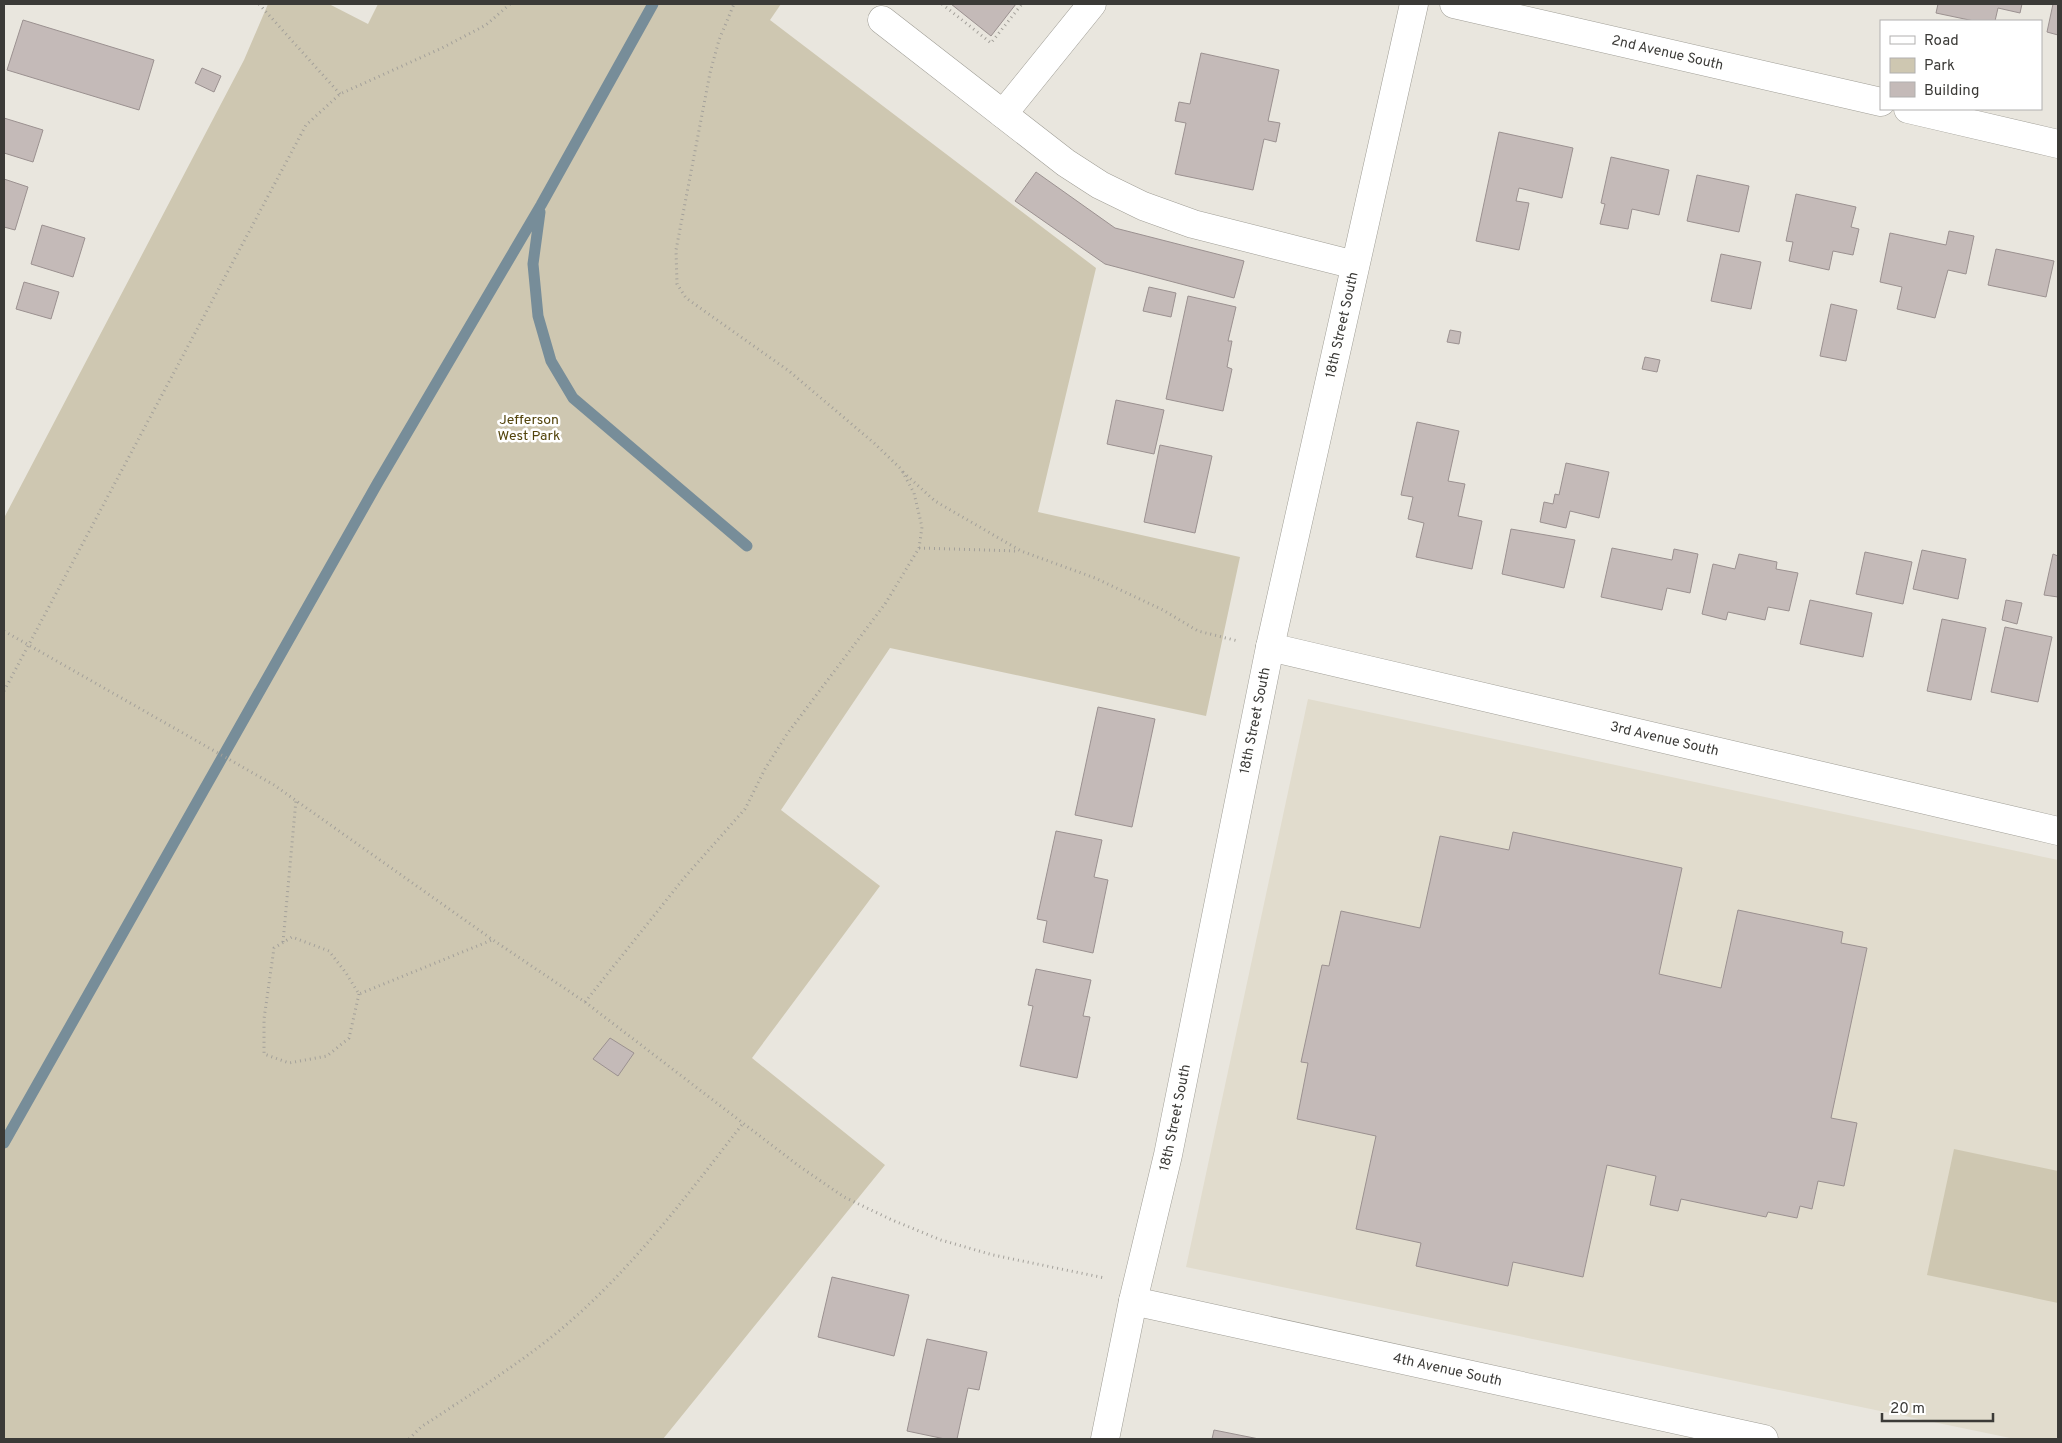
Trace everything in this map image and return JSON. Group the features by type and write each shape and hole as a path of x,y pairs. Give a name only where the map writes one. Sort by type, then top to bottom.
{"street":[{"path":"1003,114 1092,4"},
{"name":"18th Street South","path":"1105,1439 1133,1302 1168,1155 1270,647 1414,4"},
{"name":"2nd Avenue South","path":"1454,4 1880,102"},
{"path":"882,20 1093,181 1143,206 1193,224 1355,265"},
{"path":"1912,110 2058,144"},
{"name":"3rd Avenue South","path":"1270,647 2058,831"},
{"name":"4th Avenue South","path":"1133,1302 1764,1439"}],"path":[{"path":"259,4 340,94"},
{"path":"4,691 306,125 340,94 442,48 486,25 510,4"},
{"path":"734,4 719,40 710,73 676,250 677,284 686,298 789,372 874,443 935,501 1022,551 1095,578 1163,610 1198,631 1270,647"},
{"path":"942,4 991,43 1022,4"},
{"path":"586,1002 684,878 745,809 765,769 787,734 885,604 919,548 922,527 914,493 901,469"},
{"path":"919,548 1022,551"},
{"path":"4,631 274,785 492,940 586,1002 799,1166 844,1197 892,1220 941,1240 993,1255 1092,1276"},
{"path":"283,943 296,800"},
{"path":"292,937 329,951 346,972 359,994 349,1038 327,1056 289,1063 264,1054 264,1018 274,948 292,937"},
{"path":"359,994 492,940"},
{"path":"408,1439 421,1427 550,1339 597,1297 675,1211 744,1122"}],"shaded area":[{"path":"1308,699 2058,860 2058,1439 2015,1439 1186,1267"}],"green space":[{"name":"Jefferson West Park","path":"268,4 329,4 368,24 378,4 781,4 770,20 1096,268 1038,512 1240,557 1206,716 890,648 781,810 880,886 752,1058 885,1165 663,1439 4,1439 4,518 244,60"},
{"path":"1954,1149 2058,1171 2058,1303 1927,1275"}],"building":[{"path":"951,4 1016,4 991,36"},
{"path":"1938,4 2022,4 2020,13 1998,8 1995,20 1969,20 1936,13"},
{"path":"2053,4 2058,4 2058,35 2047,32"},
{"path":"23,20 154,60 139,110 7,70"},
{"path":"1201,53 1279,70 1268,121 1280,123 1276,142 1264,139 1253,190 1175,174 1186,123 1175,121 1179,102 1190,104"},
{"path":"202,68 221,76 214,92 195,83"},
{"path":"4,118 43,130 33,162 4,153"},
{"path":"1499,132 1573,148 1562,198 1519,188 1516,201 1529,203 1519,250 1476,241"},
{"path":"1611,157 1669,170 1659,215 1632,209 1628,229 1600,224 1605,204 1601,203"},
{"path":"1036,172 1115,228 1244,261 1234,298 1105,264 1015,201"},
{"path":"1697,175 1749,186 1739,232 1687,221"},
{"path":"4,179 28,187 15,230 4,227"},
{"path":"1796,194 1856,207 1851,227 1859,229 1853,255 1833,251 1829,270 1789,261 1793,242 1786,241"},
{"path":"42,225 85,238 73,277 31,264"},
{"path":"1949,231 1974,236 1966,274 1948,270 1935,318 1897,309 1902,287 1880,282 1890,233 1946,245"},
{"path":"1996,249 2054,261 2046,297 1988,285"},
{"path":"1721,254 1761,262 1751,309 1711,301"},
{"path":"24,282 59,292 51,319 16,309"},
{"path":"1149,287 1176,293 1171,317 1143,311"},
{"path":"1188,296 1236,307 1228,341 1232,341 1227,367 1232,369 1223,411 1166,399"},
{"path":"1831,304 1857,310 1846,361 1820,356"},
{"path":"1450,330 1461,332 1459,344 1447,342"},
{"path":"1645,357 1660,360 1657,372 1642,369"},
{"path":"1116,400 1164,410 1154,454 1107,444"},
{"path":"1417,422 1459,431 1448,481 1465,484 1458,516 1482,521 1472,569 1416,557 1424,523 1408,519 1413,497 1401,495"},
{"path":"1160,445 1212,456 1195,533 1144,522"},
{"path":"1566,463 1609,472 1599,518 1570,511 1566,528 1540,522 1544,502 1553,504 1555,494 1559,495"},
{"path":"1511,529 1575,540 1564,588 1502,574"},
{"path":"1612,548 1672,560 1674,549 1698,554 1690,593 1667,588 1662,610 1601,597"},
{"path":"1922,550 1966,559 1958,599 1913,589"},
{"path":"1865,552 1912,562 1903,604 1856,594"},
{"path":"1739,554 1777,562 1776,569 1798,573 1789,611 1768,607 1765,620 1728,612 1726,620 1702,614 1713,564 1735,569"},
{"path":"2053,554 2058,556 2058,597 2044,595"},
{"path":"1810,600 1872,613 1863,657 1800,644"},
{"path":"2006,600 2022,603 2017,624 2002,620"},
{"path":"1942,619 1986,628 1971,700 1927,691"},
{"path":"2005,627 2052,637 2038,702 1991,692"},
{"path":"1098,707 1155,719 1132,827 1075,815"},
{"path":"1056,831 1102,840 1094,877 1108,880 1093,953 1043,942 1047,921 1037,919"},
{"path":"1513,832 1682,868 1659,974 1721,988 1738,910 1843,932 1841,943 1867,948 1831,1118 1857,1123 1844,1186 1818,1181 1812,1209 1800,1206 1797,1218 1768,1212 1766,1217 1681,1199 1678,1211 1650,1205 1656,1176 1607,1165 1583,1277 1513,1262 1508,1286 1416,1266 1421,1243 1356,1229 1376,1136 1297,1119 1308,1063 1301,1062 1322,965 1329,966 1341,911 1420,928 1440,836 1509,850"},
{"path":"1036,969 1091,980 1083,1016 1090,1017 1077,1078 1020,1066 1033,1006 1028,1005"},
{"path":"610,1038 634,1053 618,1076 593,1059"},
{"path":"832,1277 909,1295 894,1356 818,1337"},
{"path":"927,1339 987,1352 979,1390 968,1388 957,1439 945,1439 907,1431"},
{"path":"1214,1430 1259,1439 1212,1439"}],"waterway":[{"path":"4,1143 377,484 541,205 653,4"},
{"path":"540,212 533,264 538,316 551,361 573,398 747,546"}]}
